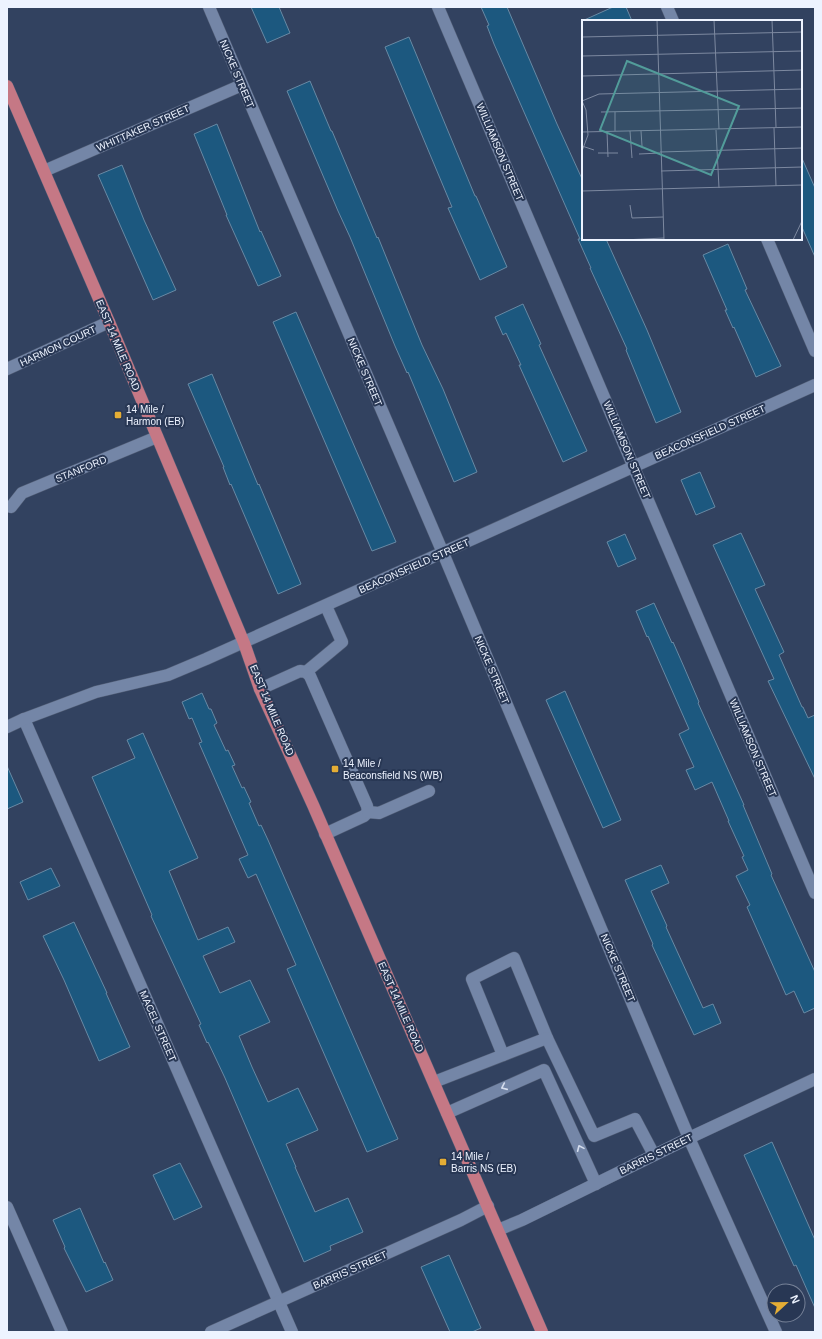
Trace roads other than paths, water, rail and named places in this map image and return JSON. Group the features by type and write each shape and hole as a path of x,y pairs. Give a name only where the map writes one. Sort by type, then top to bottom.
{"main road":[{"name":"EAST 14 MILE ROAD","path":"7,86 109,322 244,643 260,688 326,834 542,1332"}],"street":[{"name":"NICKE STREET","path":"209,7 443,553 689,1138 776,1332"},
{"name":"WILLIAMSON STREET","path":"438,7 815,893"},
{"path":"667,7 673,20"},
{"name":"WHITTAKER STREET","path":"44,171 242,85"},
{"path":"767,240 815,351"},
{"name":"HARMON COURT","path":"7,370 109,322"},
{"name":"BEACONSFIELD STREET","path":"8,724 96,692 168,675 244,643 634,466 815,386"},
{"name":"STANFORD","path":"11,507 22,493 157,437"},
{"path":"260,688 300,672 306,672 342,642 326,606"},
{"path":"306,672 310,676 367,806 368,812"},
{"name":"MACEL STREET","path":"24,719 292,1332"},
{"path":"326,834 364,816 368,812 379,813 429,791"},
{"path":"503,1055 472,980 514,958 547,1038 594,1136 635,1119 654,1155"},
{"path":"434,1082 547,1038"},
{"path":"447,1113 544,1070 596,1184"},
{"name":"BARRIS STREET","path":"498,1230 522,1220 689,1138 815,1079"},
{"name":"BARRIS STREET","path":"211,1332 461,1220 488,1206"},
{"path":"7,1207 62,1332"}],"place":[{"name":"14 Mile / Harmon (EB)","path":"118,415"},
{"name":"14 Mile / Beaconsfield NS (WB)","path":"335,769"},
{"name":"14 Mile / Barris NS (EB)","path":"443,1162"}]}
